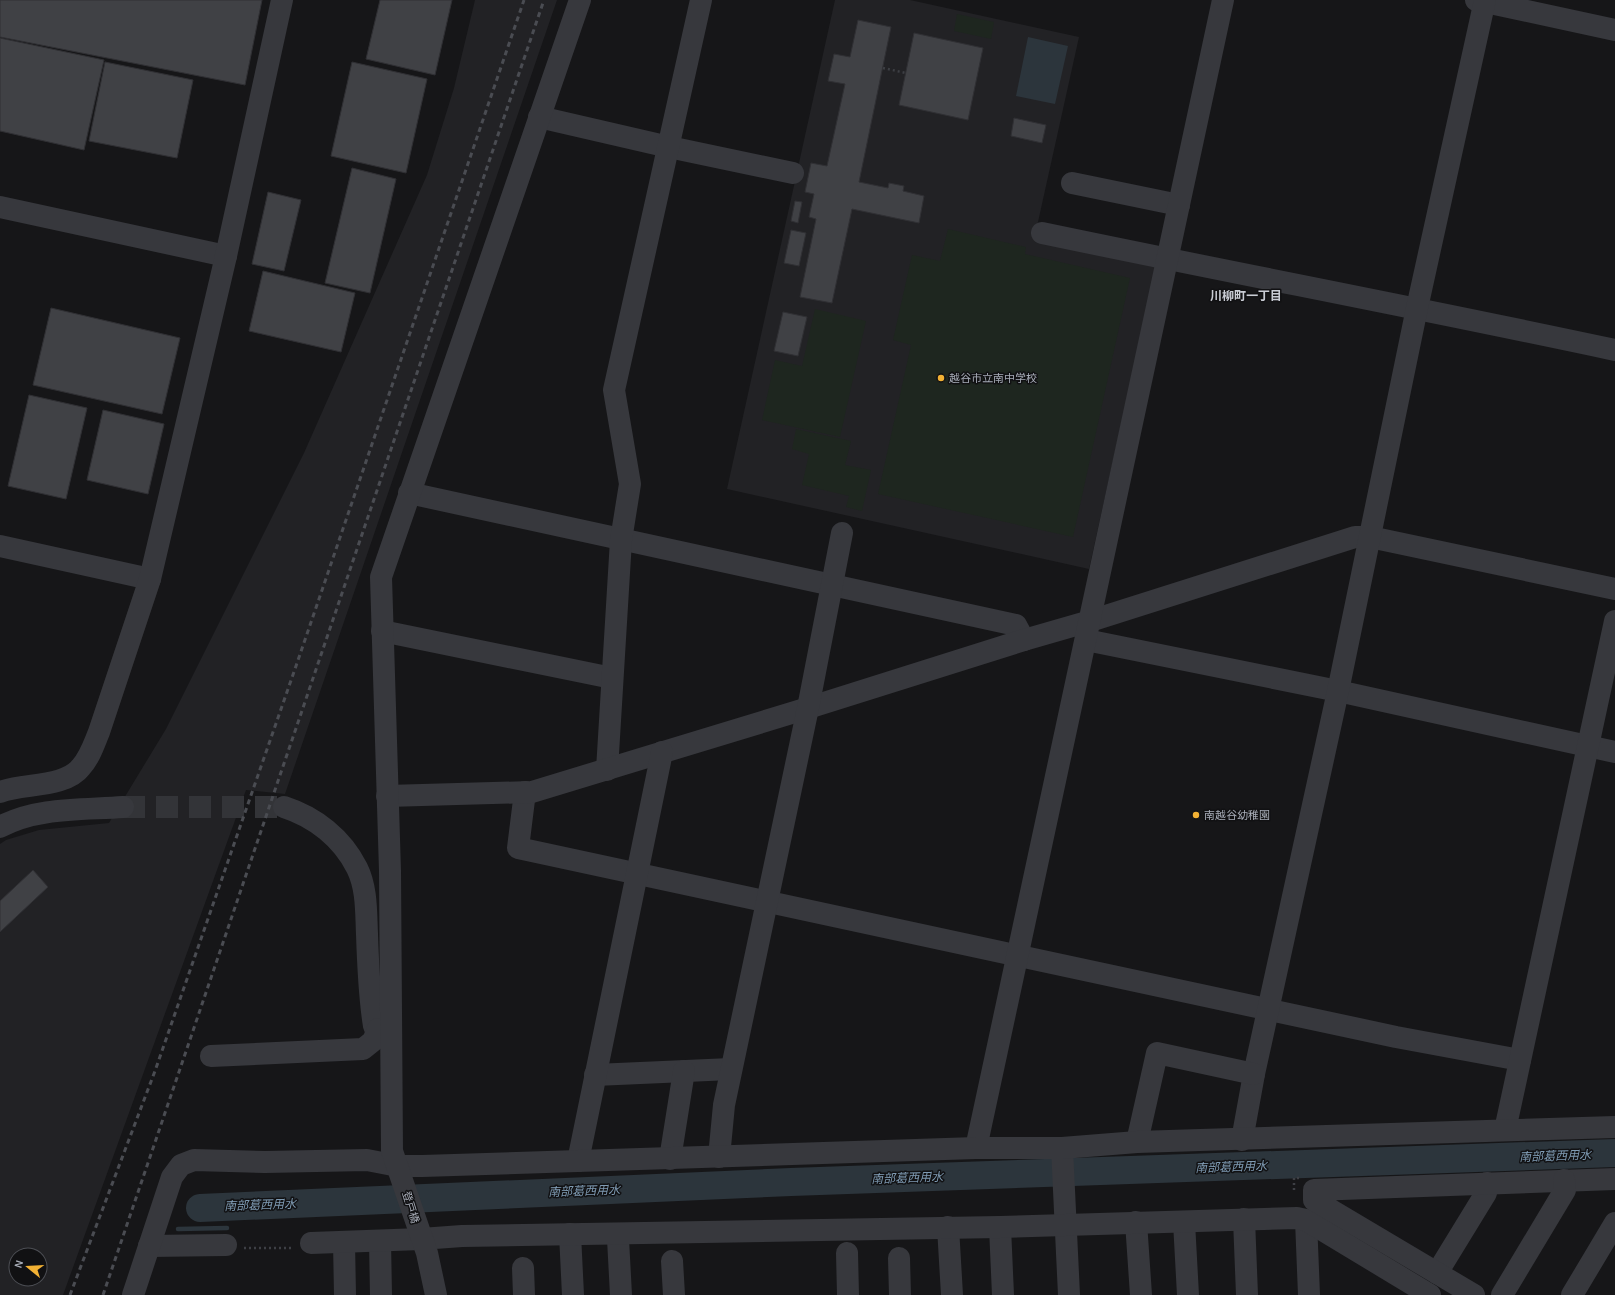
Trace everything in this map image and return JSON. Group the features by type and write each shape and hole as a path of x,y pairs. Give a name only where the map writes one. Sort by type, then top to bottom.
{"street":[{"path":"0,792 56,781 71,776 81,768 90,754 99,732 150,578 226,256 282,0"},
{"name":"登戸橋","path":"436,1295 427,1253 421,1239 392,1145 384,1029 392,992 381,576 580,0"},
{"path":"607,770 621,540 630,484 614,390 702,0"},
{"path":"976,1148 1223,0"},
{"path":"1242,1140 1254,1074 1338,691 1482,1 1615,30"},
{"path":"539,117 669,147 793,173"},
{"path":"1072,183 1179,205"},
{"path":"0,207 226,256"},
{"path":"1042,233 1168,260 1417,308 1615,350"},
{"path":"409,493 1016,625 1024,640"},
{"path":"719,1158 724,1105 808,708 833,586 842,533"},
{"path":"387,796 532,792 808,708 1024,640 1088,630 1355,537 1370,537 1615,589"},
{"path":"0,546 150,578"},
{"path":"1505,1130 1615,621"},
{"path":"1088,630 1338,691 1615,752"},
{"path":"382,631 612,678"},
{"path":"578,1161 662,752"},
{"path":"525,792 518,848 1018,954 1396,1037 1520,1060"},
{"path":"0,827 30,815 59,811 123,807"},
{"path":"211,1056 363,1049 384,1029 374,1026 370,1001 365,895 357,868 345,848 315,820 302,813 284,807"},
{"path":"1137,1142 1157,1053 1254,1074"},
{"path":"595,1075 731,1070"},
{"path":"670,1159 684,1071"},
{"path":"133,1295 172,1177 181,1165 194,1160 264,1162 367,1160 400,1171 578,1161 719,1158 976,1148 1063,1152 1137,1142 1242,1140 1615,1127"},
{"path":"1063,1152 1069,1295"},
{"path":"1474,1295 1314,1200 1314,1190 1486,1182 1615,1179"},
{"path":"1502,1295 1565,1190 1564,1180"},
{"path":"1437,1273 1486,1193 1486,1182"},
{"path":"311,1243 462,1236 1000,1226 1297,1218 1306,1220 1430,1295"},
{"path":"1244,1219 1247,1295"},
{"path":"1306,1220 1309,1295"},
{"path":"1136,1222 1140,1295"},
{"path":"1184,1222 1188,1295"},
{"path":"1572,1295 1615,1222"},
{"path":"1000,1226 1003,1295"},
{"path":"948,1227 952,1295"},
{"path":"570,1234 573,1295"},
{"path":"618,1239 621,1295"},
{"path":"380,1241 381,1295"},
{"path":"150,1242 226,1245"},
{"path":"344,1242 345,1295"},
{"path":"847,1253 848,1295"},
{"path":"898,1258 900,1295"},
{"path":"672,1261 674,1295"},
{"path":"523,1268 524,1295"}],"path":[{"path":"883,68 906,72"},
{"path":"226,1245 229,1248 309,1248 311,1243"}],"shaded area":[{"path":"475,0 557,0 285,794 246,790 63,1295 0,1295 0,844 6,840 39,830 109,823 166,729 304,453 427,175 454,88"},
{"name":"越谷市立南中学校","path":"835,0 910,0 1079,37 1034,240 1156,267 1089,569 727,489"},
{"path":"957,14 994,22 991,39 954,31"},
{"path":"1028,37 1068,46 1055,104 1016,96"},
{"path":"948,229 1026,247 1025,254 1130,278 1073,537 878,494 911,345 893,340 912,255 940,261"},
{"path":"815,309 866,321 840,437 762,420 775,360 802,366"},
{"path":"796,429 851,441 845,465 871,470 862,511 846,507 849,496 802,485 809,454 792,449"}],"building":[{"path":"0,0 262,0 245,85 0,37"},
{"path":"380,0 452,0 435,75 366,59"},
{"path":"858,20 891,27 859,182 888,188 889,183 904,186 903,191 924,196 919,223 852,209 832,303 800,297 816,219 809,217 814,194 805,192 811,163 827,166 845,84 828,81 834,54 850,57"},
{"path":"914,33 983,48 968,120 899,105"},
{"path":"0,38 104,60 84,150 0,131"},
{"path":"105,62 193,80 177,158 89,141"},
{"path":"352,62 427,79 406,173 331,156"},
{"path":"1014,118 1046,125 1042,143 1011,136"},
{"path":"352,168 396,179 370,293 325,283"},
{"path":"268,192 301,200 284,271 252,264"},
{"path":"795,201 802,202 798,223 791,221"},
{"path":"791,230 806,233 799,266 784,263"},
{"path":"263,271 355,293 341,352 249,331"},
{"path":"51,308 180,338 162,414 33,385"},
{"path":"783,312 807,317 798,356 774,351"},
{"path":"29,395 87,408 66,499 8,486"},
{"path":"103,410 164,424 148,494 87,480"},
{"path":"33,870 48,887 0,932 0,901"}],"waterway":[{"name":"南部葛西用水","path":"200,1208 791,1182 1615,1153"},
{"path":"178,1229 227,1228"}],"tunnel":[{"path":"123,807 284,807"}],"railway":[{"path":"70,1295 155,1071 295,669 524,0"},
{"path":"103,1295 544,0"}],"place":[{"name":"越谷市立南中学校","path":"941,378"},
{"name":"南越谷幼稚園","path":"1196,815"}],"district":[{"name":"川柳町一丁目","path":"1246,296"}]}
